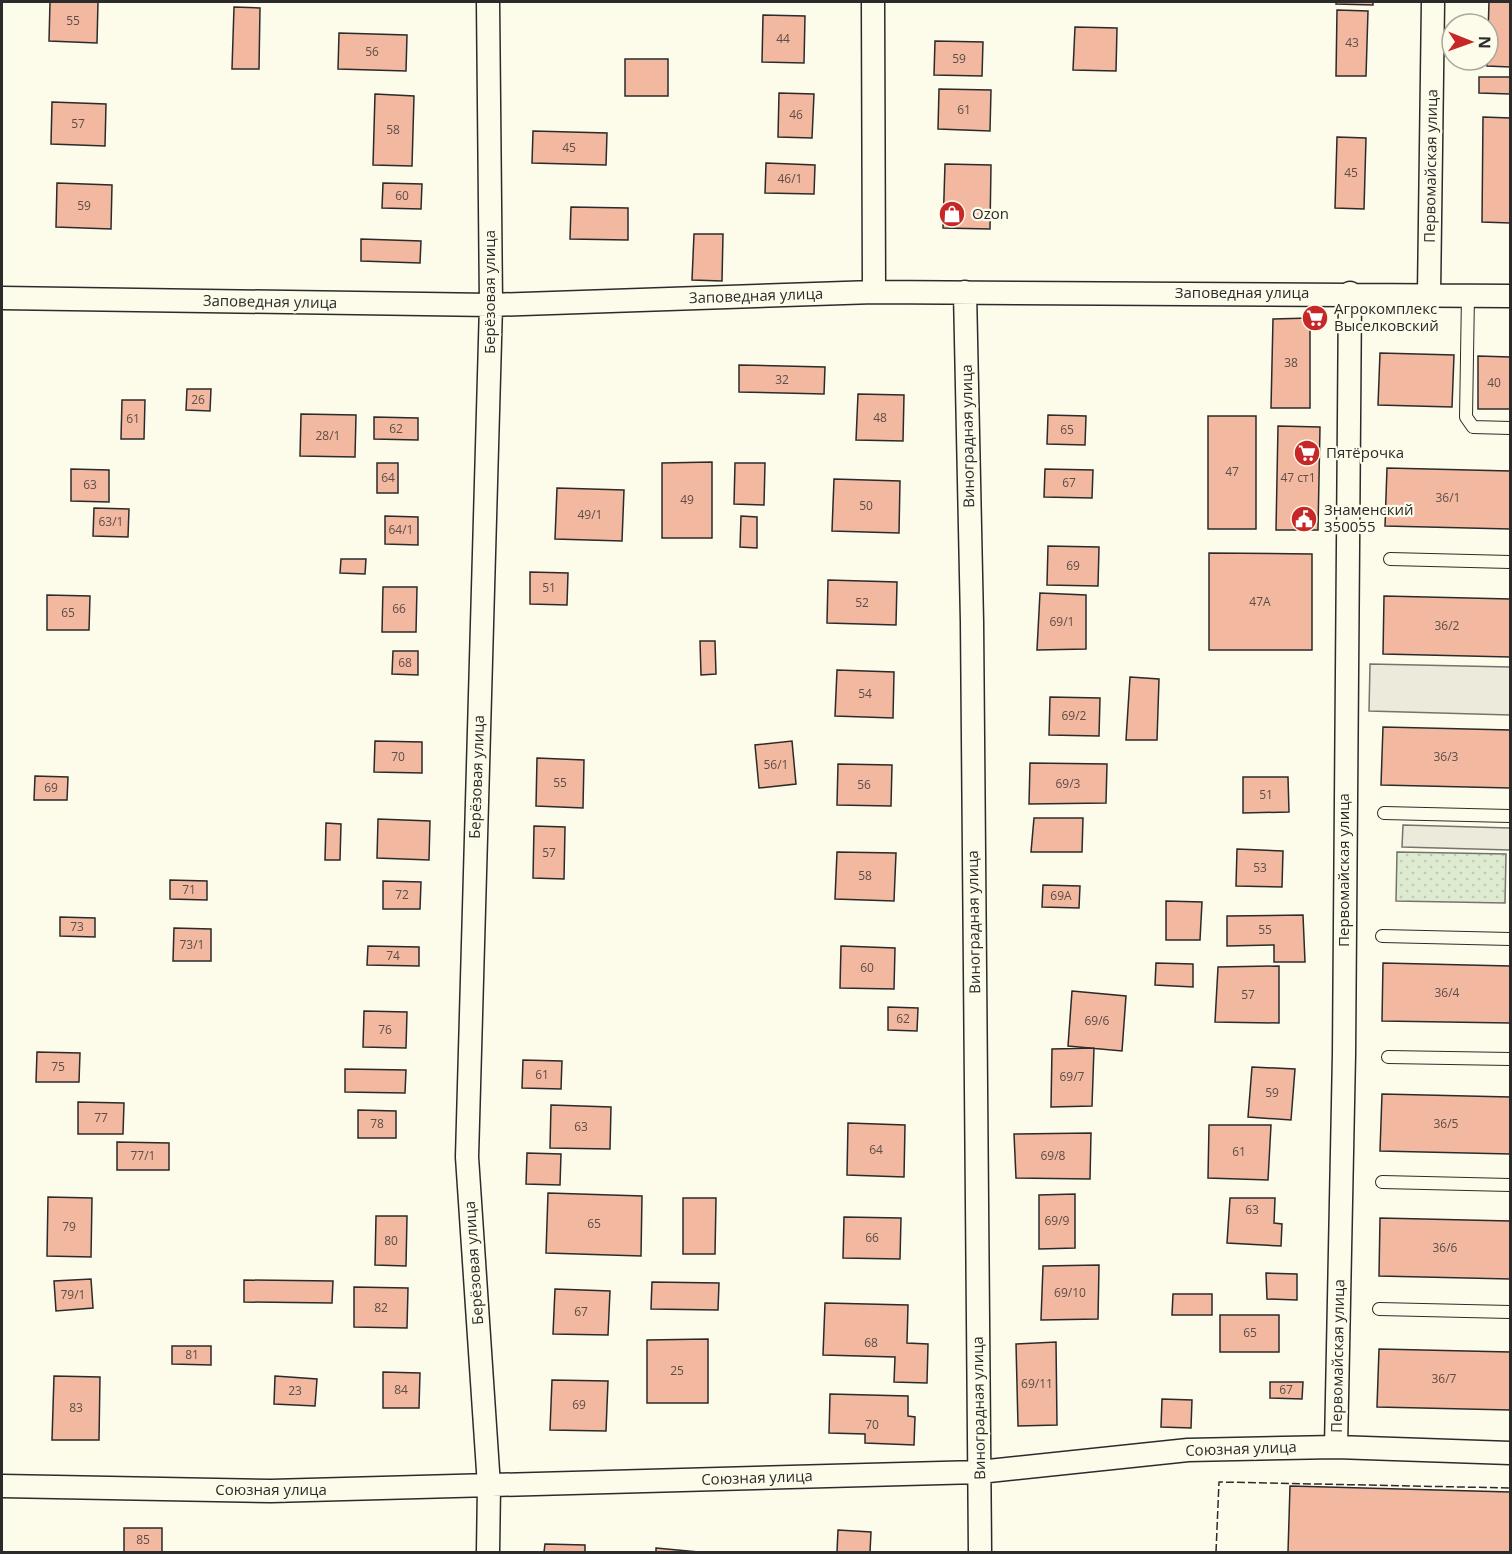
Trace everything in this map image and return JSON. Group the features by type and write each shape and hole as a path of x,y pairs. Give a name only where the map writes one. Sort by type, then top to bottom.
{"street":[{"name":"Берёзовая улица","path":"488,2 491,305 467,1156 489,1486 488,1552"},
{"path":"873,2 874,292"},
{"name":"Первомайская улица","path":"1429,294 1433,2"},
{"name":"Заповедная улица","path":"2,298 491,305 874,292 1350,293 1510,296"},
{"name":"Виноградная улица","path":"965,292 972,634 981,1552"},
{"name":"Первомайская улица","path":"1336,1447 1344,1054 1350,293"},
{"name":"Союзная улица","path":"2,1486 228,1491 979,1472 1188,1450 1336,1447 1510,1454"}],"lane":[{"path":"1468,295 1466,417 1473,427 1510,428"},
{"path":"1390,559 1510,562"},
{"path":"1384,813 1510,816"},
{"path":"1382,936 1510,939"},
{"path":"1388,1056 1510,1059"},
{"path":"1382,1182 1510,1185"},
{"path":"1379,1309 1510,1312"}],"green space":[{"path":"1397,852 1506,854 1505,903 1396,901"}],"shaded area":[{"path":"1370,664 1510,667 1510,715 1369,711"},
{"path":"1403,825 1510,828 1510,850 1402,847"}],"building":[{"path":"50,2 98,2 97,43 49,41"},
{"path":"1336,2 1373,2 1373,5 1336,4"},
{"path":"1489,2 1510,2 1510,67 1500,67 1500,12 1489,12"},
{"path":"234,7 260,8 259,69 232,69"},
{"path":"1337,10 1368,11 1366,76 1336,76"},
{"path":"763,15 805,16 804,63 762,62"},
{"path":"1075,27 1117,28 1116,71 1073,70"},
{"path":"339,33 407,35 406,71 338,69"},
{"path":"935,41 983,42 982,76 934,75"},
{"path":"625,59 668,59 668,96 625,96"},
{"path":"1479,77 1510,77 1510,94 1479,93"},
{"path":"939,89 991,90 990,131 938,129"},
{"path":"779,93 814,94 812,138 778,137"},
{"path":"375,94 414,96 412,166 373,165"},
{"path":"52,102 106,104 105,146 51,144"},
{"path":"1483,117 1510,118 1510,223 1482,222"},
{"path":"533,131 607,133 606,165 532,163"},
{"path":"1337,137 1366,138 1364,209 1335,208"},
{"path":"766,163 815,165 814,194 765,193"},
{"path":"945,164 991,165 990,229 943,228"},
{"path":"57,183 112,185 111,229 56,227"},
{"path":"383,183 422,184 421,209 382,208"},
{"path":"571,207 628,208 628,240 570,239"},
{"path":"694,234 723,234 722,281 692,280"},
{"path":"361,239 421,241 420,263 361,261"},
{"path":"1310,318 1310,408 1271,408 1273,319"},
{"path":"1380,353 1454,355 1452,407 1378,405"},
{"path":"1478,356 1510,357 1510,409 1478,409"},
{"path":"739,365 825,367 824,394 739,392"},
{"path":"187,389 211,389 210,411 186,410"},
{"path":"858,394 904,395 903,441 856,440"},
{"path":"122,400 145,400 144,439 121,439"},
{"path":"301,414 356,415 355,457 300,456"},
{"path":"1048,415 1086,416 1085,445 1047,444"},
{"path":"1208,416 1256,416 1256,529 1208,529"},
{"path":"374,417 418,418 418,440 374,439"},
{"path":"1278,426 1320,427 1318,530 1276,530"},
{"path":"712,462 712,538 662,538 662,463"},
{"path":"377,463 398,463 398,493 377,493"},
{"path":"735,463 765,463 764,505 734,504"},
{"path":"1387,468 1510,471 1510,529 1385,526"},
{"path":"71,469 109,470 109,502 71,501"},
{"path":"1045,469 1093,470 1092,498 1044,497"},
{"path":"834,479 900,481 899,533 832,531"},
{"path":"557,488 624,490 622,541 555,539"},
{"path":"94,508 129,509 128,537 93,536"},
{"path":"385,516 418,517 418,545 385,544"},
{"path":"741,516 757,517 757,548 740,547"},
{"path":"1048,546 1099,547 1098,586 1047,585"},
{"path":"1209,553 1312,554 1312,650 1209,650"},
{"path":"341,559 366,559 365,574 340,573"},
{"path":"530,572 568,573 567,605 530,604"},
{"path":"828,580 897,582 896,625 827,623"},
{"path":"383,587 417,587 416,632 382,632"},
{"path":"1040,593 1086,595 1086,649 1037,650"},
{"path":"47,595 90,596 89,630 47,630"},
{"path":"1384,596 1510,599 1510,657 1383,654"},
{"path":"700,641 715,641 716,674 701,675"},
{"path":"393,651 418,651 418,675 392,674"},
{"path":"837,670 894,672 893,718 835,716"},
{"path":"1130,677 1159,679 1157,740 1126,740"},
{"path":"1050,697 1100,698 1099,736 1049,735"},
{"path":"1383,727 1510,730 1510,788 1381,785"},
{"path":"375,741 422,742 422,773 374,772"},
{"path":"792,741 796,784 759,788 755,745"},
{"path":"537,758 584,760 583,808 536,806"},
{"path":"1030,763 1107,764 1106,803 1029,804"},
{"path":"838,764 892,765 891,806 837,805"},
{"path":"35,776 68,777 67,800 34,800"},
{"path":"1243,777 1288,777 1289,812 1243,813"},
{"path":"1034,818 1083,818 1082,852 1031,852"},
{"path":"378,819 430,821 429,860 377,858"},
{"path":"326,823 341,824 340,860 325,860"},
{"path":"534,826 565,827 564,879 533,878"},
{"path":"1237,849 1283,851 1282,887 1236,886"},
{"path":"837,852 896,853 894,901 835,899"},
{"path":"170,880 207,881 207,900 170,899"},
{"path":"383,881 421,882 420,909 383,909"},
{"path":"1043,885 1080,886 1079,908 1042,907"},
{"path":"1166,901 1202,902 1200,940 1166,940"},
{"path":"1303,915 1305,962 1274,962 1274,945 1227,946 1227,916"},
{"path":"60,917 95,918 95,937 60,936"},
{"path":"174,928 211,929 211,961 173,961"},
{"path":"368,946 419,947 419,966 367,965"},
{"path":"841,946 895,948 894,989 840,988"},
{"path":"1156,963 1193,964 1193,987 1155,985"},
{"path":"1383,963 1510,966 1510,1023 1382,1021"},
{"path":"1279,966 1279,1023 1215,1022 1218,967"},
{"path":"1072,991 1126,996 1122,1051 1068,1046"},
{"path":"888,1007 918,1008 917,1031 888,1030"},
{"path":"364,1011 407,1012 406,1048 363,1047"},
{"path":"1094,1048 1092,1106 1051,1107 1052,1049"},
{"path":"37,1052 80,1053 79,1082 36,1082"},
{"path":"523,1060 562,1061 561,1089 522,1088"},
{"path":"1252,1067 1295,1069 1291,1120 1248,1117"},
{"path":"345,1069 406,1070 405,1093 345,1092"},
{"path":"1382,1094 1510,1097 1510,1154 1380,1151"},
{"path":"78,1102 124,1103 123,1134 78,1134"},
{"path":"551,1105 611,1107 610,1149 550,1148"},
{"path":"358,1110 396,1111 396,1138 358,1138"},
{"path":"848,1123 905,1125 904,1177 847,1175"},
{"path":"1209,1125 1271,1125 1268,1180 1208,1178"},
{"path":"1091,1133 1090,1179 1016,1178 1014,1134"},
{"path":"117,1142 169,1143 169,1170 117,1170"},
{"path":"527,1153 561,1154 560,1185 526,1184"},
{"path":"548,1193 642,1196 641,1256 546,1253"},
{"path":"1075,1194 1075,1248 1039,1249 1039,1195"},
{"path":"48,1197 92,1198 91,1257 47,1256"},
{"path":"683,1198 716,1198 715,1254 683,1254"},
{"path":"1230,1198 1275,1198 1274,1223 1282,1224 1281,1246 1227,1243"},
{"path":"376,1216 407,1216 406,1266 375,1265"},
{"path":"844,1217 901,1218 900,1259 843,1258"},
{"path":"1380,1218 1510,1221 1510,1279 1379,1276"},
{"path":"1099,1265 1098,1319 1041,1320 1043,1266"},
{"path":"1266,1273 1297,1274 1297,1300 1267,1299"},
{"path":"91,1279 93,1308 56,1311 54,1281"},
{"path":"244,1280 333,1281 332,1303 244,1302"},
{"path":"652,1282 719,1283 718,1310 651,1309"},
{"path":"354,1287 408,1288 407,1328 354,1327"},
{"path":"555,1289 610,1291 608,1335 553,1334"},
{"path":"1173,1294 1212,1294 1212,1315 1172,1315"},
{"path":"825,1303 908,1305 907,1343 928,1344 927,1383 894,1382 895,1357 823,1355"},
{"path":"1220,1315 1279,1315 1279,1352 1220,1352"},
{"path":"708,1339 708,1403 647,1403 647,1340"},
{"path":"1056,1342 1057,1425 1018,1426 1016,1344"},
{"path":"172,1346 211,1346 211,1365 172,1364"},
{"path":"1379,1349 1510,1352 1510,1410 1377,1407"},
{"path":"383,1372 420,1373 419,1408 383,1408"},
{"path":"54,1376 100,1377 99,1440 52,1440"},
{"path":"275,1376 317,1379 315,1406 274,1404"},
{"path":"552,1380 608,1381 606,1431 550,1430"},
{"path":"1270,1382 1303,1382 1302,1399 1270,1398"},
{"path":"830,1394 908,1396 908,1416 915,1417 914,1445 865,1443 865,1434 829,1433"},
{"path":"1162,1399 1192,1400 1191,1428 1161,1427"},
{"path":"1290,1486 1510,1492 1510,1552 1288,1552"},
{"path":"124,1528 162,1528 162,1552 124,1552"},
{"path":"838,1530 871,1532 870,1552 837,1552"},
{"path":"545,1544 585,1545 585,1552 544,1552"},
{"path":"656,1548 699,1552 656,1552"}],"fence":[{"path":"1216,1552 1219,1482 1510,1488"}],"place":[{"name":"Ozon","path":"952,214"},
{"name":"Агрокомплекс Выселковский","path":"1315,318"},
{"name":"Пятёрочка","path":"1307,453"},
{"name":"Знаменский 350055","path":"1304,519"}]}
